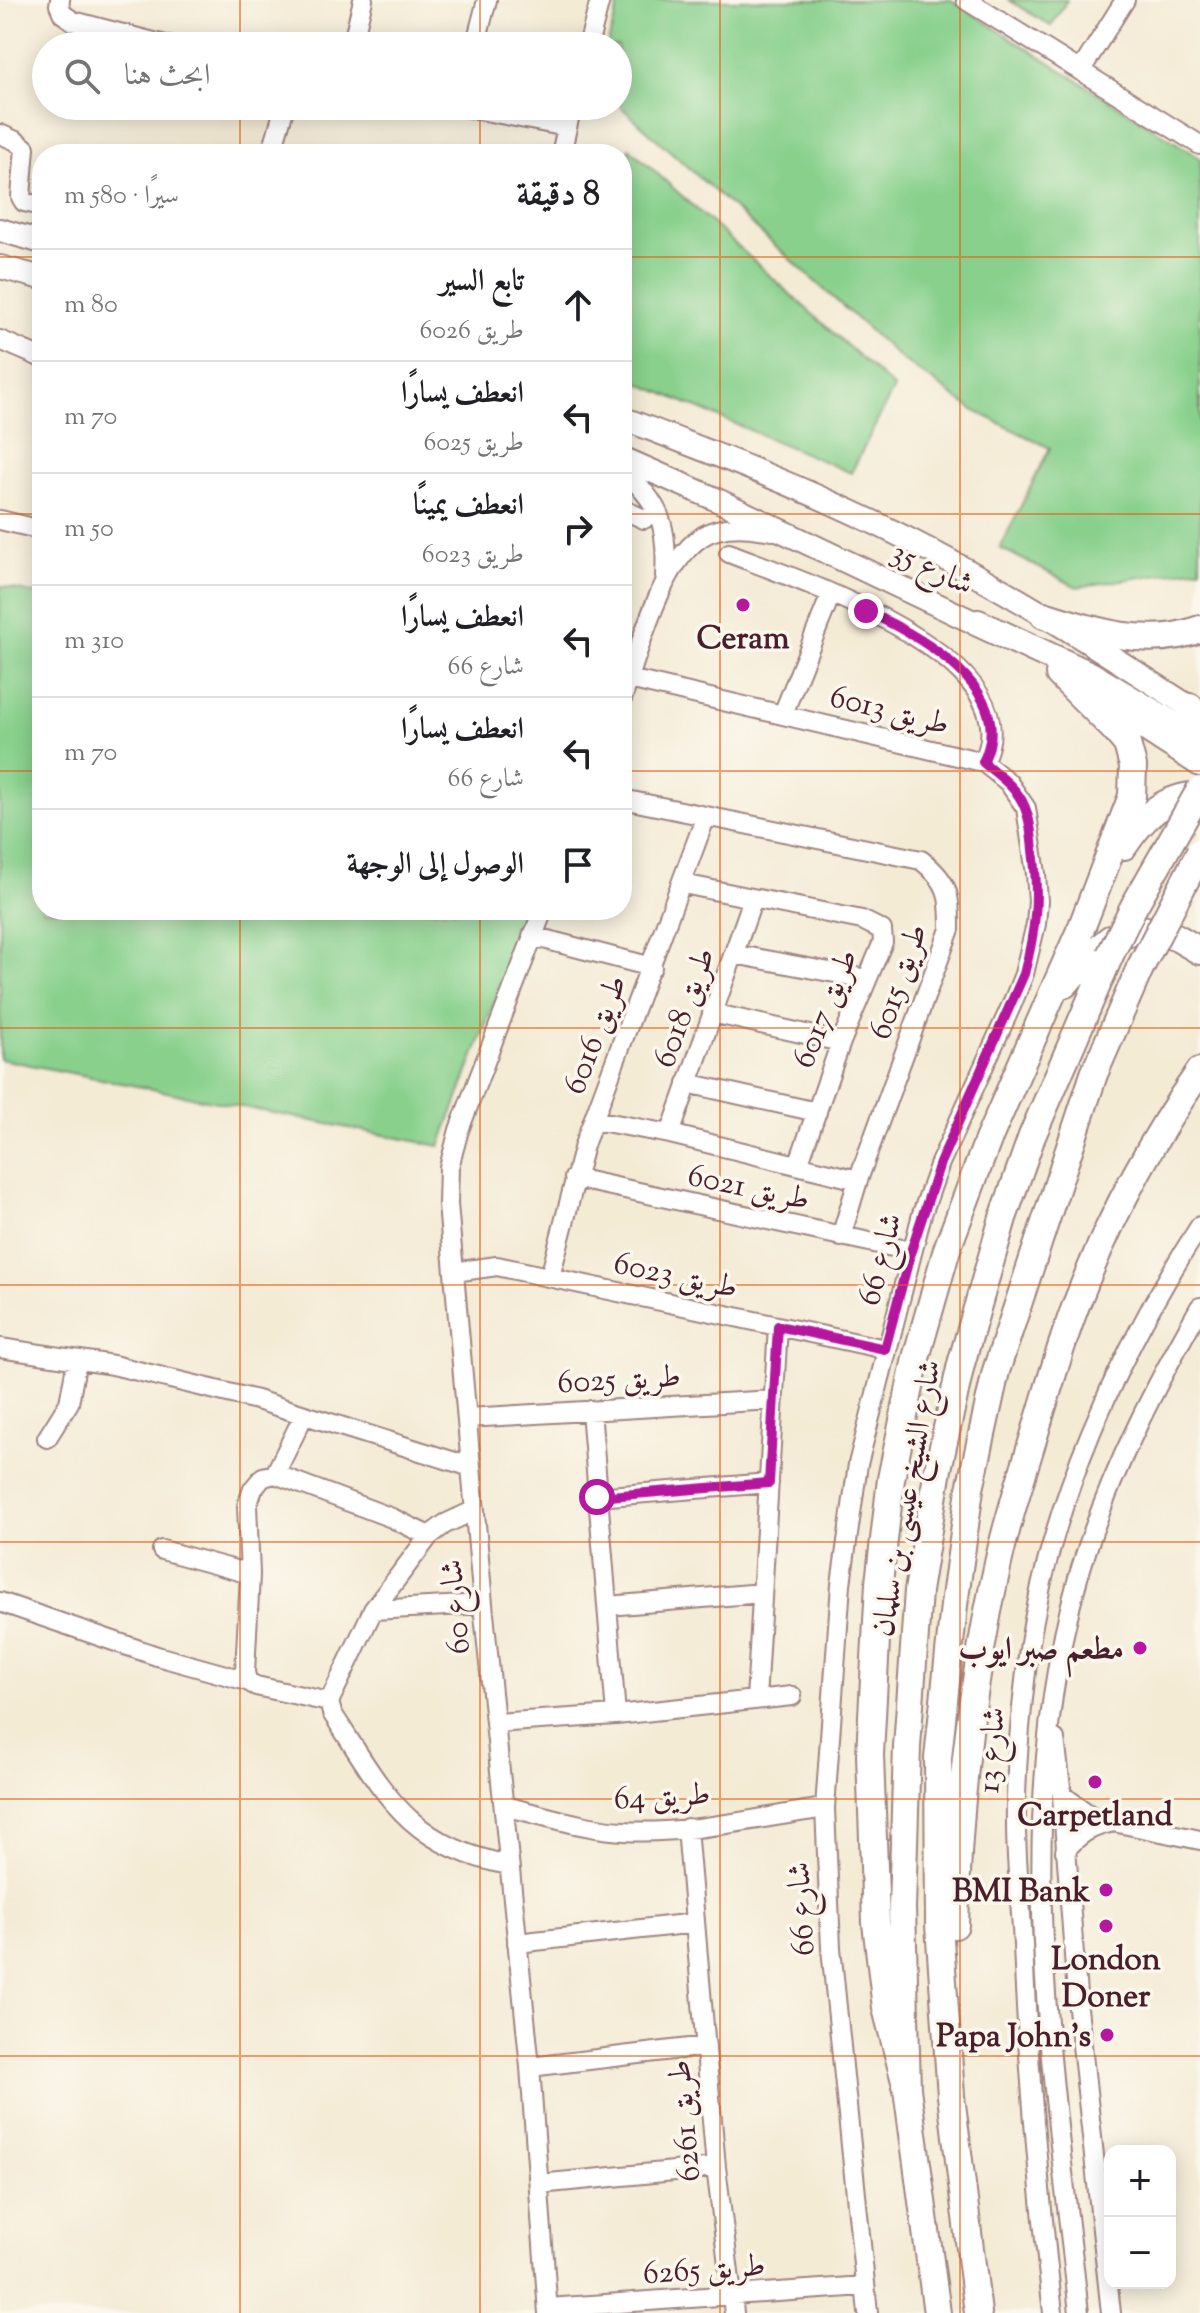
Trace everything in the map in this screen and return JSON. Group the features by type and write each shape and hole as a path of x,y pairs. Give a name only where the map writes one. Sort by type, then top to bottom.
{"highway":[{"path":"1044,615 1099,633 1167,637 1200,629"},
{"path":"978,623 1090,675 1200,741"},
{"path":"907,2089 886,2008 876,1923 870,1755 879,1583 887,1509 916,1358 947,1249 988,1140 1030,1038 1082,926 1132,796 1133,766 1127,744 1059,674"},
{"path":"1082,926 1139,823 1168,801 1200,792"},
{"name":"شارع الشيخ عيسى بن سلمان","path":"937,2313 907,2089 902,1908 907,1747 918,1591 938,1469 961,1364 1003,1218 1032,1136 1110,955 1183,817 1200,792"},
{"name":"شارع الشيخ عيسى بن سلمان","path":"978,2313 951,2096 939,1925 938,1758 970,1489 996,1371 1094,1074 1140,968 1200,852"},
{"path":"1030,1038 1066,984 1088,957 1110,939 1142,929 1176,937 1200,951"},
{"path":"951,2096 955,1917 967,1746 999,1558 1076,1305 1120,1207 1183,1094 1200,1053"},
{"path":"1183,1094 1200,1071"}],"main road":[{"path":"0,230 32,239"},
{"path":"0,267 32,275"},
{"name":"شارع 35","path":"632,422 768,474 877,524 1044,615 1197,714"},
{"name":"شارع 35","path":"632,463 978,623 1200,765"}],"street":[{"path":"60,0 63,14 73,21 115,32"},
{"path":"355,32 363,0"},
{"path":"479,32 487,0"},
{"path":"592,32 600,0"},
{"path":"966,0 1200,145"},
{"path":"1081,70 1125,0"},
{"path":"274,144 281,120"},
{"path":"531,120 567,127"},
{"path":"563,144 569,120"},
{"path":"8,138 21,144 26,154 21,197 24,202 32,204"},
{"path":"0,340 32,354"},
{"path":"632,478 642,487 663,522 667,543 664,583"},
{"path":"632,514 644,519"},
{"path":"0,520 32,528"},
{"path":"632,671 664,583 676,562 696,540 714,530 739,526 789,534"},
{"path":"729,553 831,594 907,632 943,656 982,696 989,717 991,742 983,762"},
{"name":"طريق 6013","path":"783,714 831,594"},
{"name":"طريق 6013","path":"632,680 983,762"},
{"name":"شارع 66","path":"868,2313 831,1948 825,1808 841,1584 858,1464 911,1251 940,1163 1024,974 1036,924 1036,874 1026,808 1008,782 983,762"},
{"name":"طريق 6015","path":"632,801 921,860 940,875 950,897 950,929 858,1180 841,1237"},
{"name":"طريق 6016","path":"550,1277 574,1178 706,816"},
{"name":"طريق 6017","path":"683,884 862,920 882,930 883,942 841,1042 798,1165"},
{"name":"طريق 6018","path":"670,1134 753,899"},
{"name":"شارع 60","path":"539,920 459,1130 449,1167 448,1204 483,1604 530,2067 548,2310"},
{"path":"532,936 652,967"},
{"path":"734,954 867,979"},
{"path":"712,1013 841,1042"},
{"path":"687,1083 817,1112"},
{"path":"594,1120 670,1134 858,1180"},
{"name":"طريق 6021","path":"574,1178 911,1251"},
{"name":"شارع 13","path":"1053,2313 1027,2051 1016,1827 1017,1757 1025,1683 1043,1580 1079,1462 1124,1357 1200,1226"},
{"path":"1170,1277 1190,1259 1200,1255"},
{"name":"طريق 6023","path":"454,1272 497,1266 885,1349"},
{"name":"شارع 13","path":"1079,2313 1050,2053 1040,1834 1051,1711 1073,1596 1103,1505 1131,1437 1200,1307"},
{"path":"756,1700 778,1326"},
{"path":"1103,1505 1111,1503 1118,1496 1155,1413 1182,1359 1200,1332"},
{"path":"0,1348 113,1365 222,1391 471,1467"},
{"path":"47,1438 69,1403 77,1360"},
{"name":"طريق 6025","path":"467,1418 774,1400"},
{"path":"591,1410 616,1715"},
{"path":"275,1474 304,1415"},
{"path":"247,1681 250,1574 247,1506 253,1489 263,1477 275,1474 392,1518 429,1536"},
{"path":"597,1497 769,1483"},
{"path":"475,1510 445,1524 429,1536 373,1610 329,1702 332,1713 376,1784 421,1831 464,1854 509,1865"},
{"path":"162,1550 250,1574"},
{"path":"608,1606 762,1593"},
{"path":"0,1602 157,1656 256,1686 329,1702"},
{"path":"373,1610 483,1604"},
{"path":"495,1723 616,1715 792,1696"},
{"path":"1051,1711 1062,1795 1078,2008 1111,2313"},
{"path":"1062,1795 1094,1818 1200,1840"},
{"name":"طريق 64","path":"504,1806 592,1827 625,1831 687,1828 825,1808"},
{"path":"1065,1851 1083,1832 1110,1823"},
{"name":"طريق 6261","path":"687,1828 716,2167 733,2305"},
{"path":"517,1943 695,1923"},
{"path":"530,2067 706,2046"},
{"path":"539,2184 716,2167"},
{"name":"طريق 6265","path":"548,2310 733,2305 864,2286"}],"green space":[{"path":"620,0 951,0 1200,158 1200,568 1077,587 1000,548 1050,448 973,410 899,357 632,117 632,32 611,32"},
{"path":"1009,0 1067,0 1051,26"},
{"path":"632,151 894,388 851,473 632,380"},
{"path":"0,586 32,593 32,920 525,920 440,1146 0,1059"}],"place":[{"name":"Ceram","path":"743,605"},
{"name":"مطعم صبر ايوب","path":"1140,1648"},
{"name":"Carpetland","path":"1095,1782"},
{"name":"BMI Bank","path":"1106,1890"},
{"name":"London Doner","path":"1106,1926"},
{"name":"Papa John's","path":"1107,2035"}],"route":[{"path":"597,1497 769,1483 778,1326 885,1349 911,1251 940,1163 1024,974 1038,901 1030,821 1017,793 983,762 991,742 989,717 982,696 943,656 907,632 866,611"}]}
